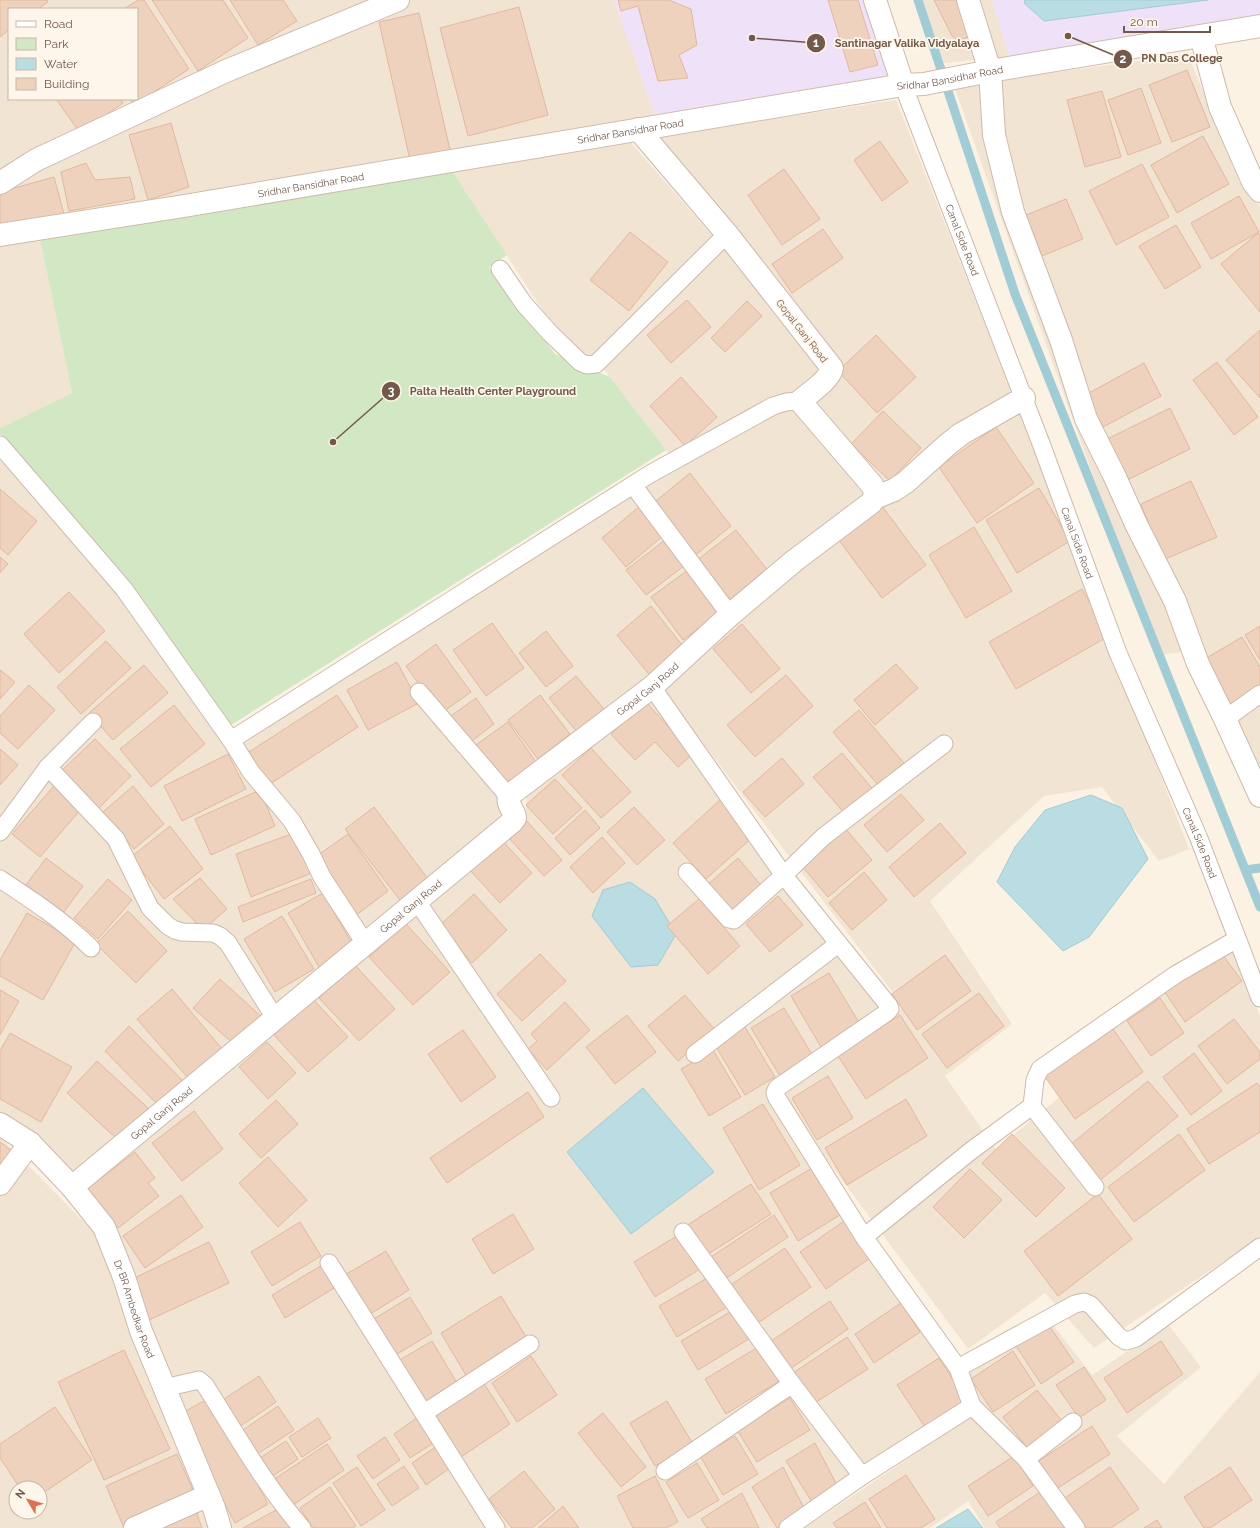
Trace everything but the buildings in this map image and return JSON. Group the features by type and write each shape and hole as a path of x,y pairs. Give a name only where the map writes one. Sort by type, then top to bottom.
{"street":[{"path":"0,183 36,160 226,71 398,0"},
{"path":"875,0 903,86"},
{"path":"968,0 990,71 994,135 1013,212 1061,340 1086,419 1175,601 1198,664 1260,796"},
{"name":"Sridhar Bansidhar Road","path":"0,235 184,206 638,129 903,86 924,84 954,77 1260,26"},
{"path":"1201,36 1220,107 1253,182 1260,191"},
{"name":"Gopal Ganj Road","path":"638,129 727,234 832,368 831,374 800,400"},
{"path":"800,400 872,485 875,494 874,498 894,490 906,482 919,472 947,444 961,434 1024,398"},
{"name":"Gopal Ganj Road","path":"72,1186 512,822 515,818 515,814 508,802 511,794 652,687 730,615 794,561 871,503 874,498"},
{"name":"Dr BR Ambedkar Road","path":"0,1124 30,1143 72,1186 104,1227 124,1277 141,1331 209,1495 220,1528"},
{"path":"0,1184 30,1143"},
{"path":"134,1528 209,1495"}],"lane":[{"name":"Canal Side Road","path":"903,86 1024,398 1118,653 1198,836 1260,998"},
{"path":"500,269 524,304 550,333 580,362 587,365 596,364 727,234"},
{"path":"232,740 633,485 773,406 800,400"},
{"path":"1,450 124,589 232,740 251,772 292,821 322,877 365,943"},
{"path":"633,485 730,615"},
{"path":"652,687 784,876 838,944 888,1003 890,1009 777,1088 775,1093 864,1237 958,1368 972,1406 1026,1459 1076,1528"},
{"path":"419,692 509,797"},
{"path":"1225,719 1260,694"},
{"path":"0,832 48,767 93,722"},
{"path":"687,872 731,920 734,920 784,876 823,837 944,744"},
{"path":"48,767 116,839 150,908 168,926 175,930 182,932 213,933 220,936 228,943 275,1018"},
{"path":"0,879 73,930 91,948"},
{"path":"416,900 551,1098"},
{"path":"1096,1187 1032,1106 1035,1080 1040,1069 1175,975 1237,939"},
{"path":"695,1054 838,944"},
{"path":"864,1237 972,1150 1032,1106"},
{"path":"683,1232 792,1384 862,1476"},
{"path":"958,1368 1075,1304 1084,1302 1091,1305 1119,1337 1126,1341 1136,1338 1260,1248"},
{"path":"329,1263 496,1528"},
{"path":"424,1413 530,1344"},
{"path":"164,1388 199,1380 205,1385 251,1460 283,1506 302,1528"},
{"path":"665,1471 792,1384"},
{"path":"788,1528 862,1476 972,1406"},
{"path":"1026,1459 1073,1422"}],"shaded area":[{"path":"0,0 614,0 656,118 0,237"},
{"path":"614,0 865,0 888,77 656,118"},
{"path":"922,0 992,0 1009,57 944,63"},
{"path":"992,0 1260,0 1260,14 1009,57"},
{"path":"1188,54 1240,183 1260,207 1260,772 1193,651 1157,655 955,89 1006,79"},
{"path":"896,100 1015,400 1189,849 1159,861 1102,787 1044,796 930,901 1012,1024 945,1076 996,1149 1061,1096 1044,1074 1232,945 1260,1016 1260,1237 1094,1348 1045,1293 968,1349 778,1094 904,1007 660,687 505,813 390,922 71,1176 16,1120 0,1112 0,457 117,593 233,751 633,490 678,466 600,364 561,339 452,171 626,137 825,365 782,400 849,468 813,403 831,365 658,137","holes":["867,490 869,492 778,575"]},
{"path":"39,234 72,393 0,428 0,241"},
{"path":"651,691 888,1009 766,1091 973,1392 960,1370 1043,1312 1092,1375 1168,1324 1201,1367 1117,1436 1164,1484 1260,1372 1260,1528 985,1528 968,1501 930,1528 805,1528 983,1408 980,1403 800,1528 225,1528 77,1188 525,823 527,789"},
{"path":"0,1137 93,1231 165,1397 214,1528 0,1528"}],"green space":[{"path":"452,171 507,255 489,267 555,354 610,377 666,450 228,727 0,434 0,428 72,393 39,234"}],"water":[{"path":"1025,0 1208,0 1044,21 1024,3"},
{"path":"1091,795 1122,808 1148,859 1089,937 1063,951 997,882 1015,847 1045,810"},
{"path":"630,882 655,899 676,934 658,965 631,967 592,916 603,890"},
{"path":"643,1088 714,1172 631,1234 567,1152"},
{"path":"968,1509 983,1528 936,1528"}],"waterway":[{"path":"918,0 1015,294 1260,907"},
{"path":"1245,870 1260,868"}],"place":[{"name":"PN Das College","path":"1068,36"},
{"name":"Santinagar Valika Vidyalaya","path":"752,38"},
{"name":"Palta Health Center Playground","path":"333,442"}]}
